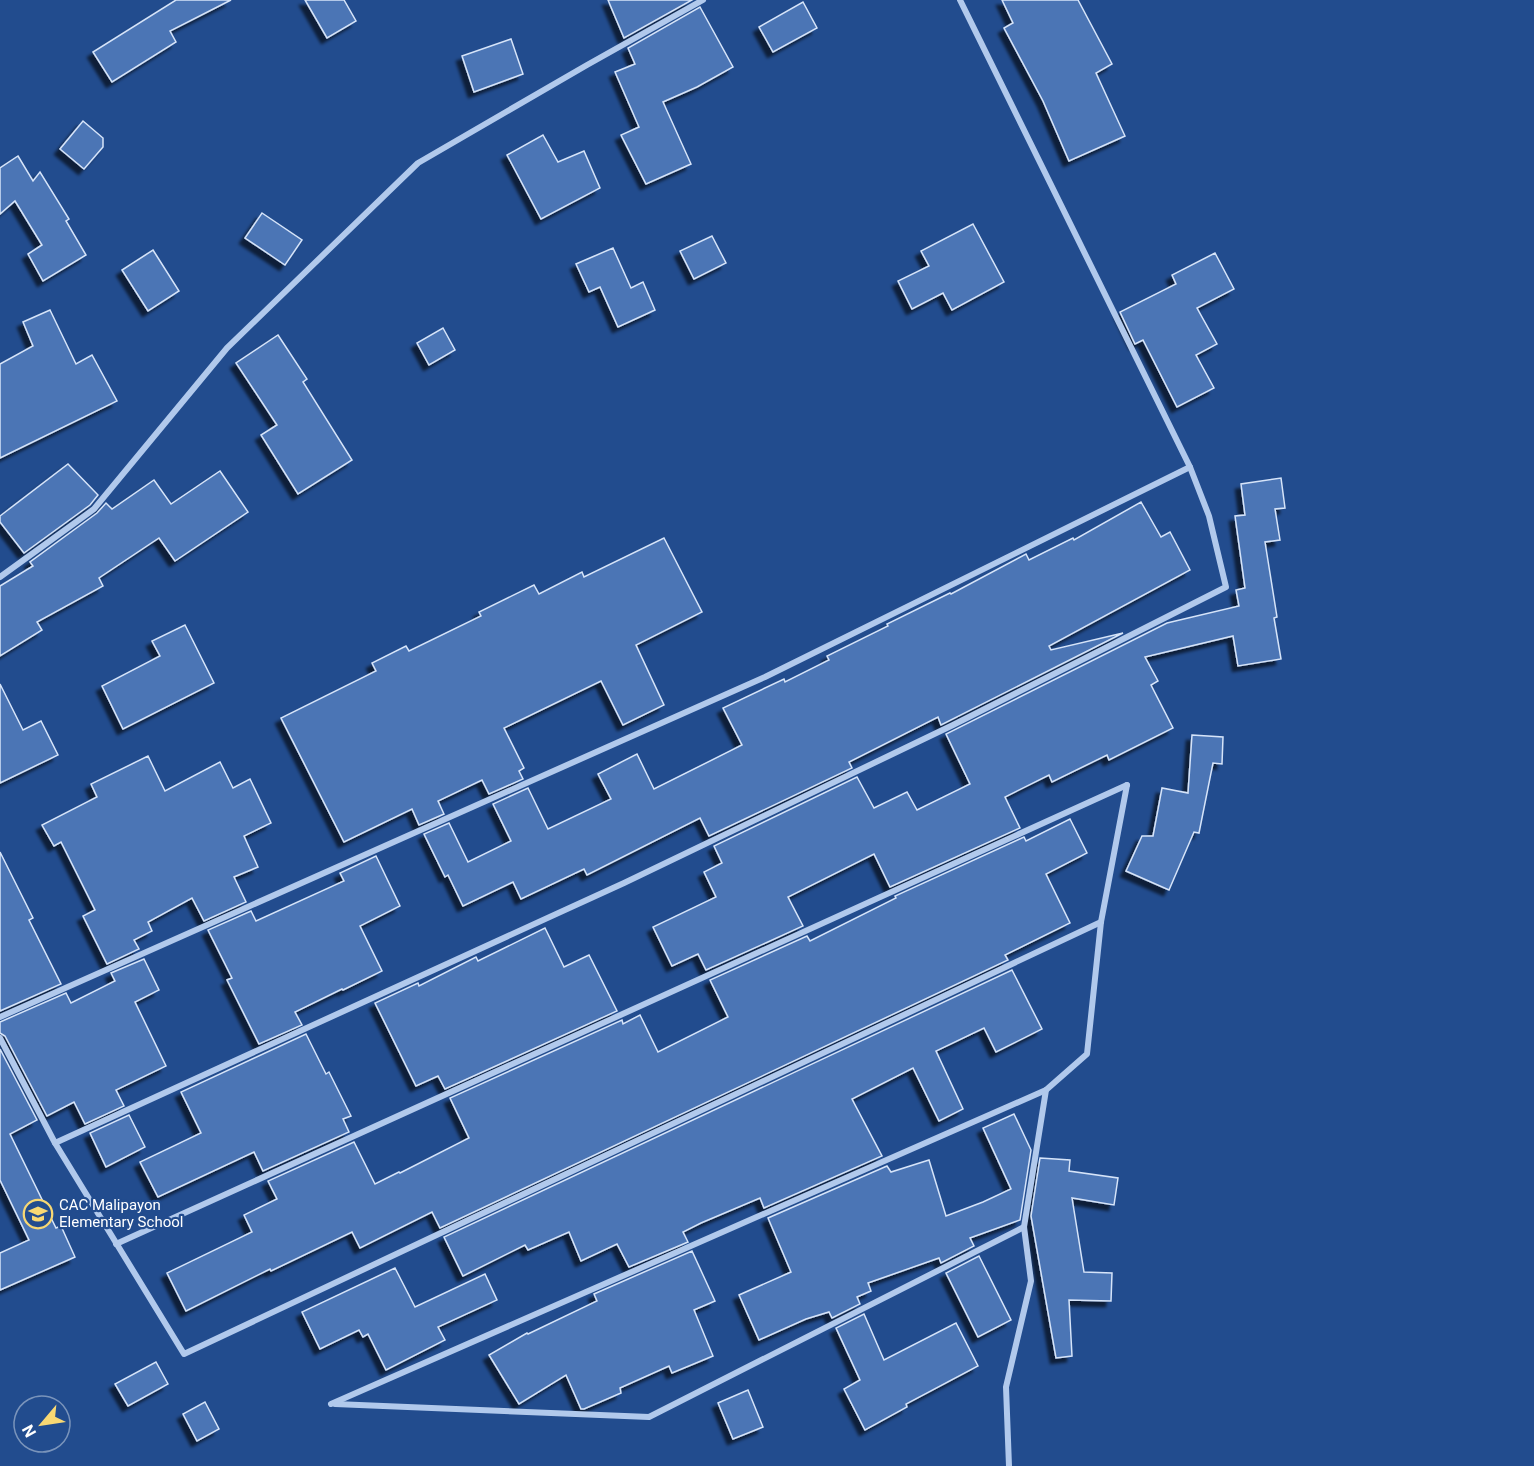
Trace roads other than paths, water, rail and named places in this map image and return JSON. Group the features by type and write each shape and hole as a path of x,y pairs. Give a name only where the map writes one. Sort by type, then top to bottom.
{"street":[{"path":"0,577 94,509 227,348 418,163 703,0"},
{"path":"55,1143 624,883 953,725 1227,587 1209,516 1190,467 960,0"},
{"path":"0,1017 765,677 1190,467"},
{"path":"116,1244 1126,785 1101,922 1087,1054 1046,1090 331,1404 649,1417 1024,1227"},
{"path":"0,1038 55,1143 184,1354 1101,922"},
{"path":"1009,1466 1006,1387 1031,1281 1024,1227 1046,1090"}],"place":[{"name":"CAC Malipayon Elementary School","path":"38,1214"}]}
